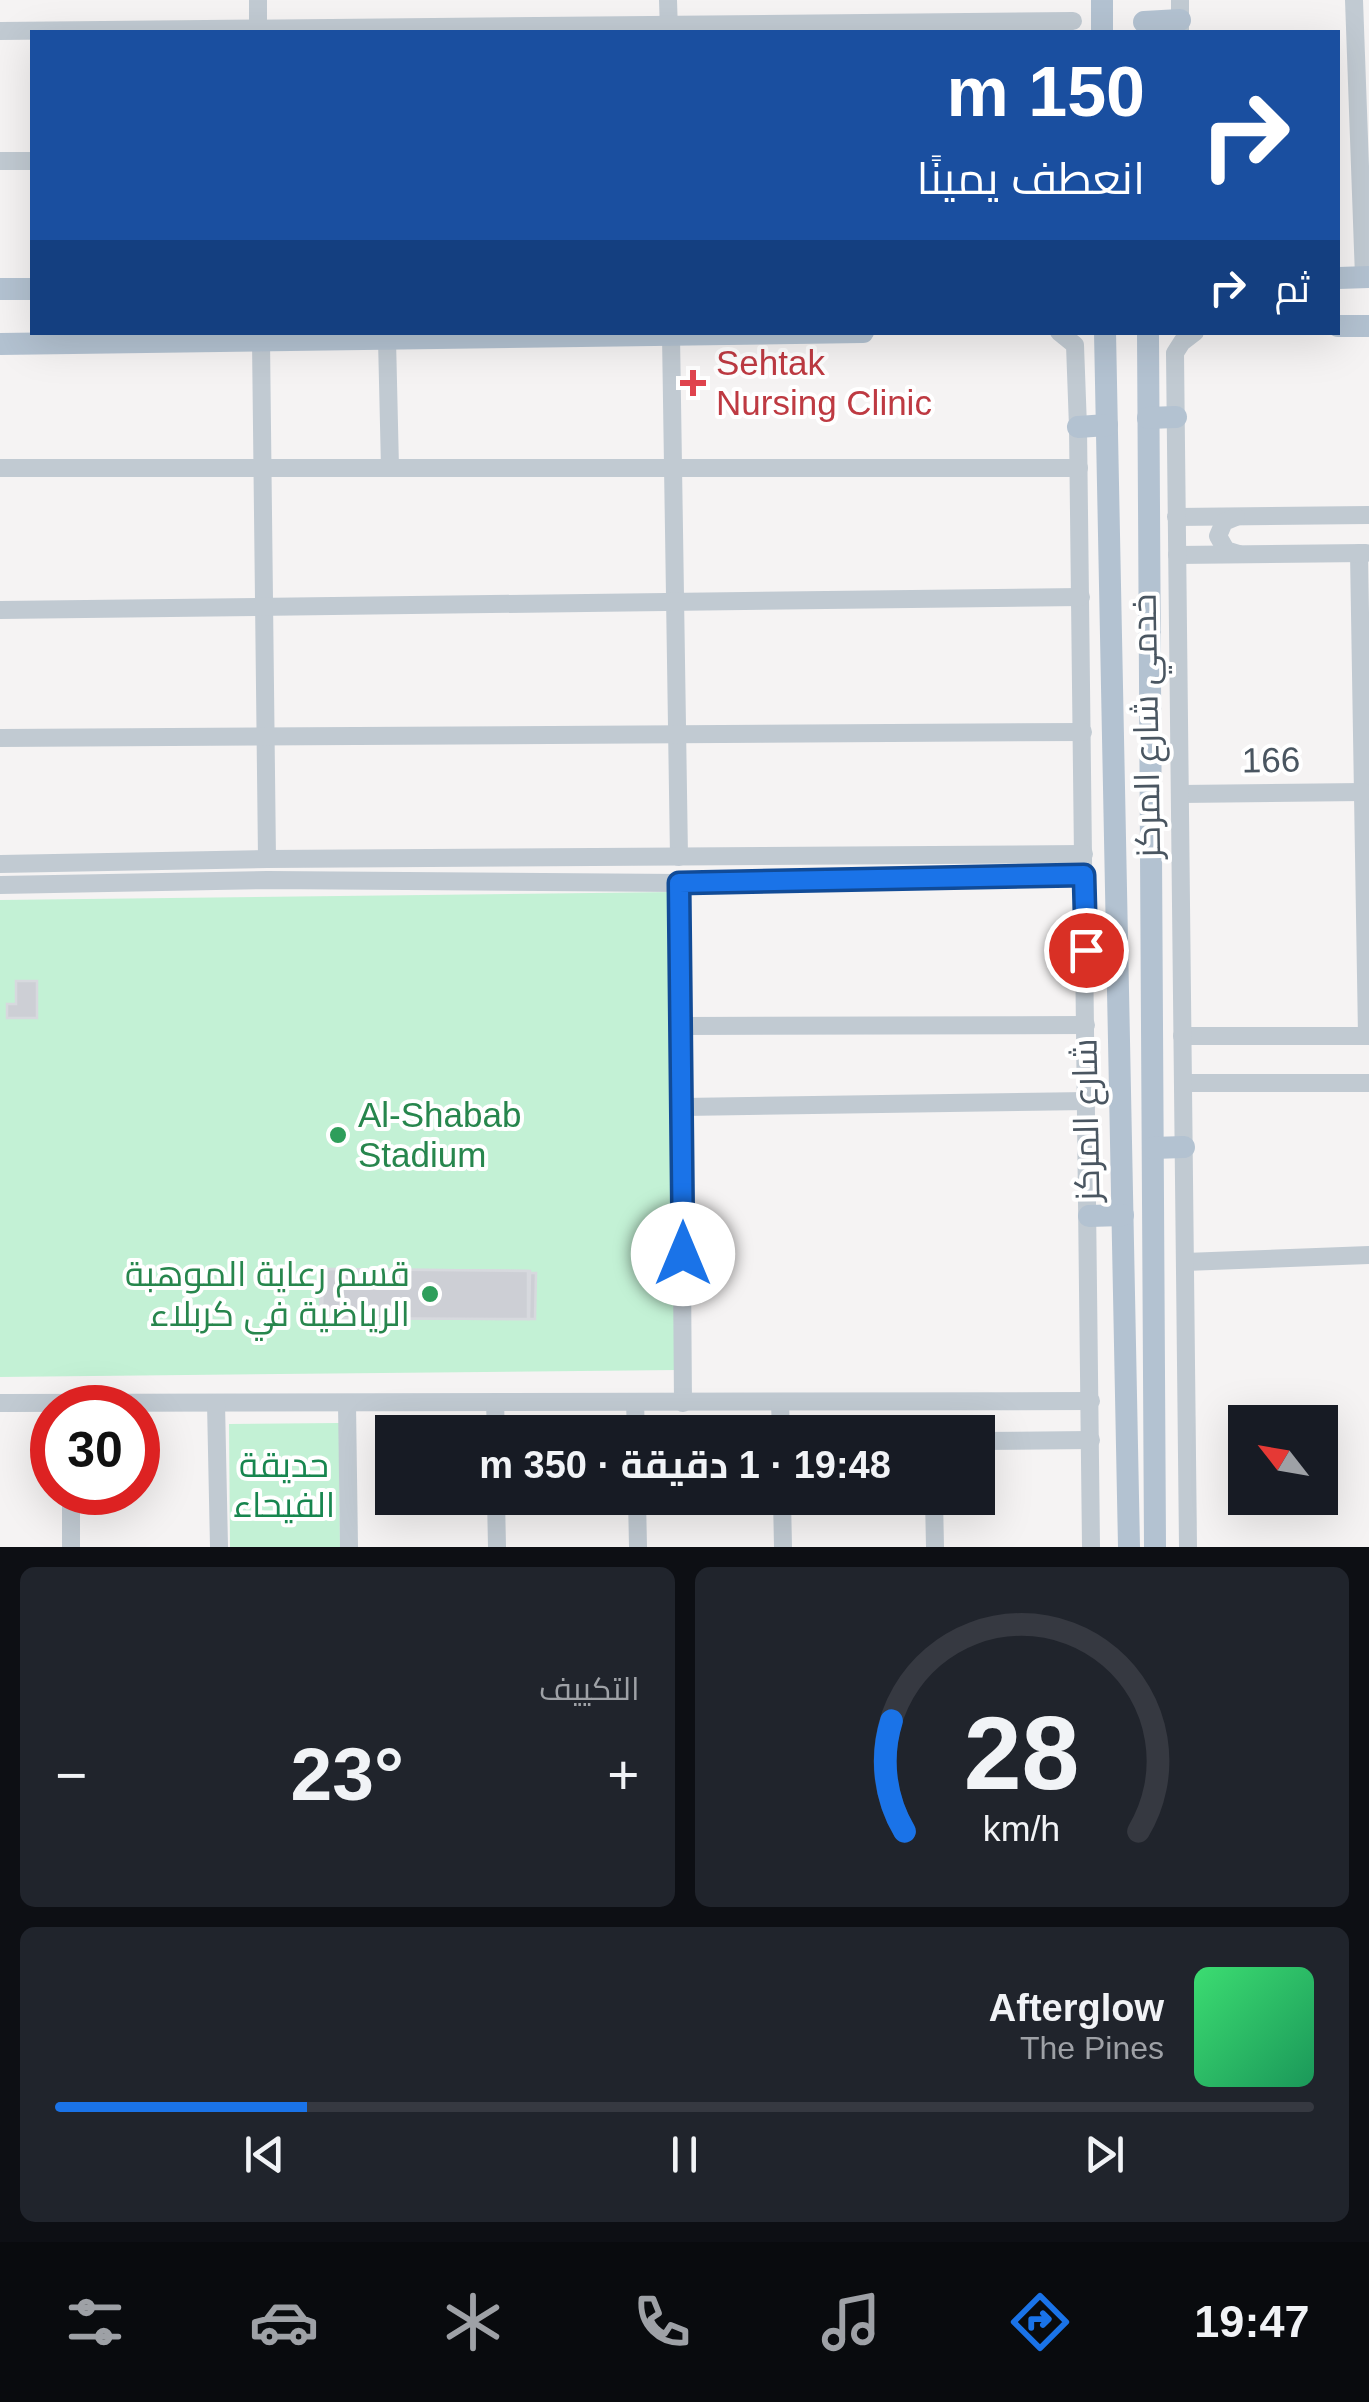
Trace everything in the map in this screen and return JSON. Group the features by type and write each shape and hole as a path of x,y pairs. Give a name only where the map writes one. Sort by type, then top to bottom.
{"main road":[{"path":"1102,0 1102,30"},
{"path":"1144,18 1180,18"},
{"path":"1340,278 1367,277"},
{"path":"0,289 30,289"},
{"path":"1340,326 1369,326"},
{"path":"0,344 671,335"},
{"name":"شارع المركز","path":"1105,335 1129,1547"},
{"name":"شارع المركز","path":"1148,335 1155,1547"},
{"path":"1148,418 1176,417"},
{"path":"1078,427 1107,425"},
{"path":"1153,1148 1184,1147"},
{"path":"1089,1216 1122,1216"}],"street":[{"path":"258,0 258,30"},
{"path":"668,0 669,28"},
{"path":"0,30 1073,27 1073,0"},
{"path":"1354,0 1367,277"},
{"path":"0,161 30,161"},
{"path":"671,335 679,857"},
{"name":"خدمي شارع المركز","path":"1063,335 1075,346 1079,468 1091,1547"},
{"name":"خدمي شارع المركز","path":"1188,1547 1175,354 1191,335"},
{"path":"387,339 390,468"},
{"path":"260,341 267,859"},
{"path":"0,468 1079,468"},
{"path":"1236,516 1224,522 1218,536 1226,550 1239,554"},
{"path":"1176,517 1369,516"},
{"path":"1177,555 1364,553 1368,1036 1182,1036"},
{"path":"0,610 1080,596"},
{"path":"0,738 1083,732"},
{"name":"166","path":"1180,794 1365,800"},
{"path":"0,864 1084,854"},
{"path":"66,863 66,884"},
{"path":"0,885 267,880 679,883 1084,875"},
{"path":"679,883 683,1402"},
{"path":"682,1026 1086,1025"},
{"path":"1183,1083 1369,1083"},
{"path":"683,1106 1088,1101"},
{"path":"1185,1262 1369,1255"},
{"path":"160,1404 1092,1401"},
{"path":"636,1402 636,1415"},
{"path":"780,1402 780,1415"},
{"path":"216,1403 218,1547"},
{"path":"347,1403 349,1547"},
{"path":"495,1403 495,1415"},
{"path":"0,1404 30,1405"},
{"path":"995,1441 1091,1440"},
{"path":"71,1515 72,1547"},
{"path":"496,1515 497,1547"},
{"path":"637,1515 638,1547"},
{"path":"782,1515 783,1547"},
{"path":"934,1515 935,1547"}],"green space":[{"name":"Al-Shabab Stadium","path":"674,892 677,1370 0,1377 0,900"},
{"name":"حديقة الفيحاء","path":"339,1423 340,1547 230,1547 229,1424"}],"building":[{"path":"16,981 37,981 37,1018 7,1018 7,1004 16,1004"},
{"path":"321,1269 530,1271 529,1319 320,1318"},
{"path":"323,1269 528,1271 528,1319 322,1318"},
{"path":"530,1273 536,1273 535,1319 529,1319"}],"place":[{"name":"Sehtak Nursing Clinic","path":"693,383"},
{"name":"Al-Shabab Stadium","path":"338,1135"},
{"name":"قسم رعاية الموهبة الرياضية في كربلاء","path":"430,1294"}],"route":[{"path":"683,1254 679,883 1084,875 1086,950"}]}
